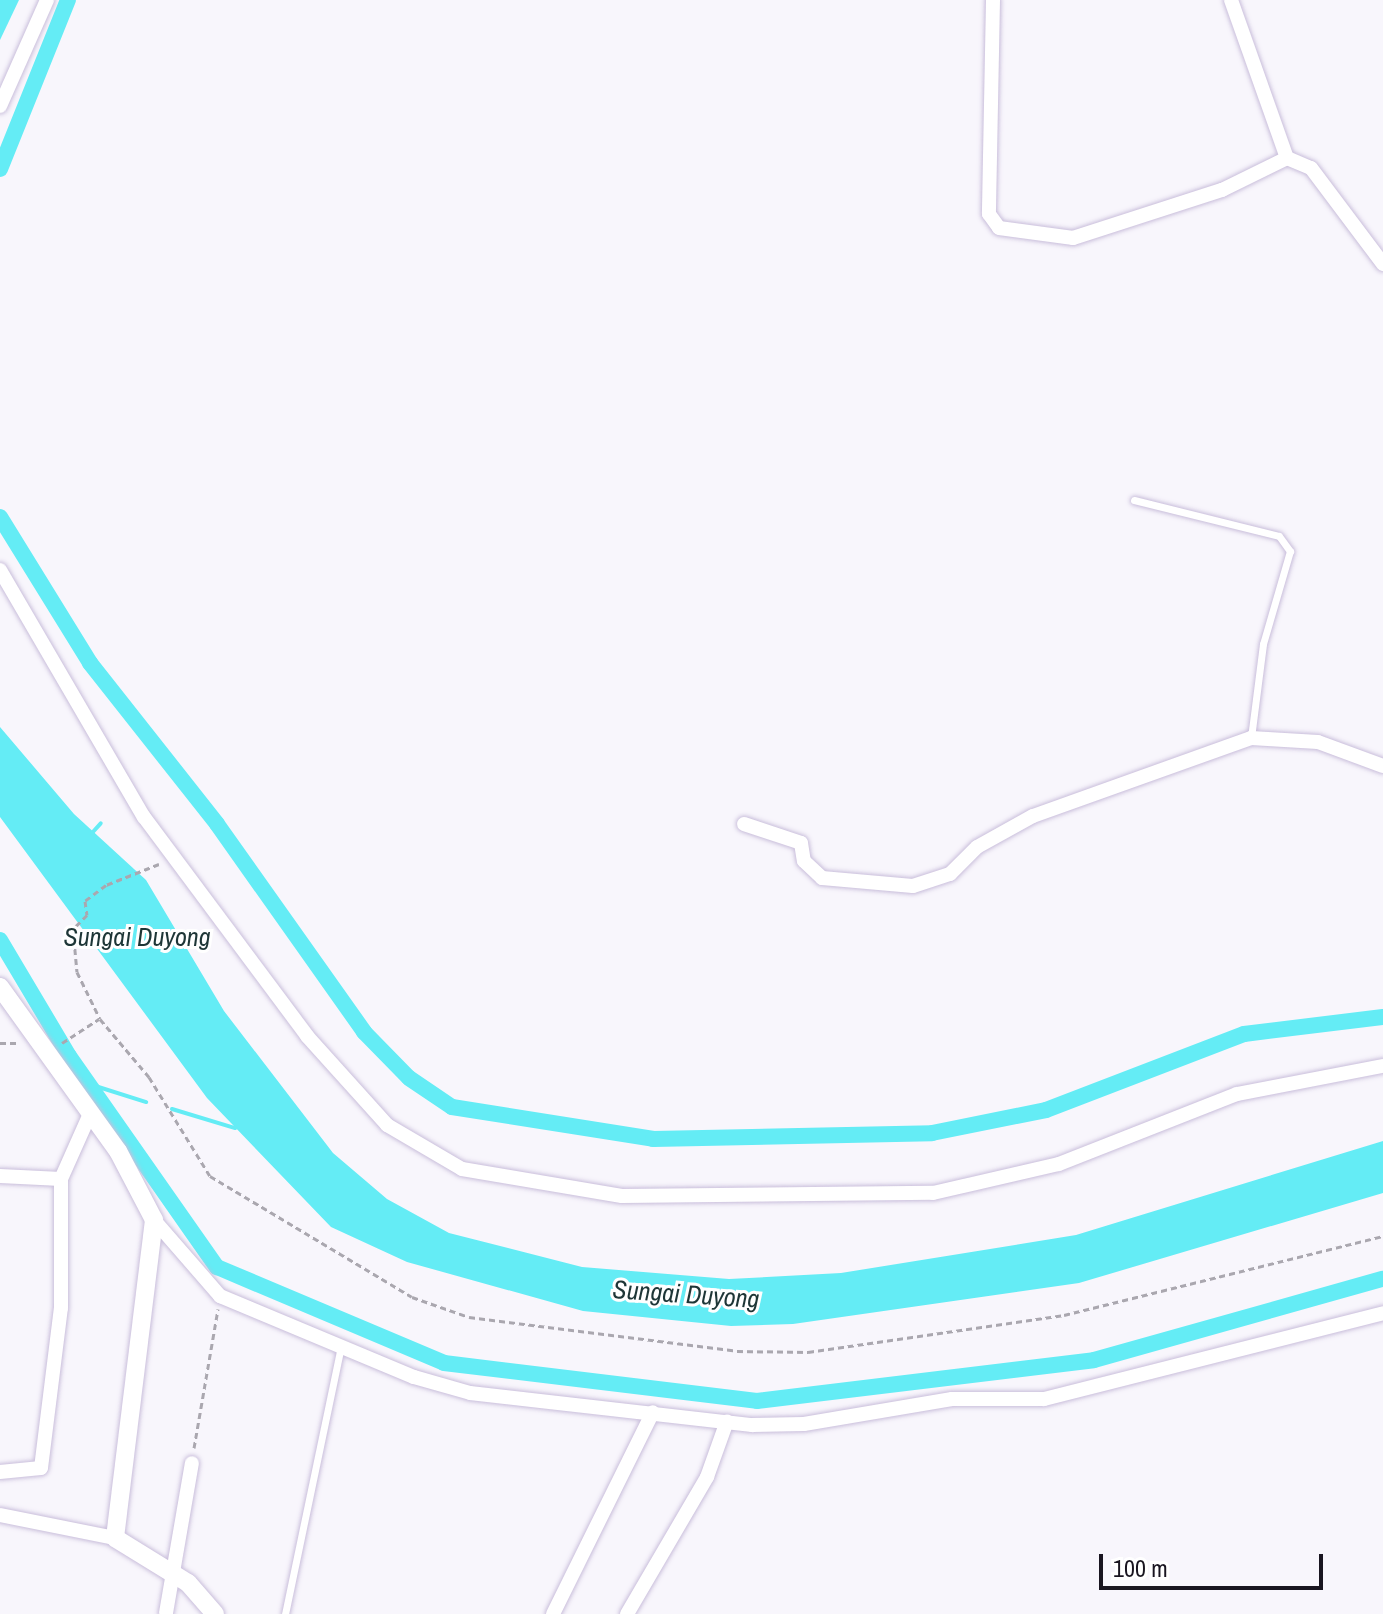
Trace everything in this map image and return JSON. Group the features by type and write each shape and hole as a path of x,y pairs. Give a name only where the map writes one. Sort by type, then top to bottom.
{"street":[{"path":"0,106 47,0"},
{"path":"993,0 989,214 999,228 1073,238 1222,190 1287,158"},
{"path":"1231,0 1287,158 1311,168 1383,264"},
{"path":"0,570 172,857 307,1036 387,1125 462,1169 522,1185 714,1198 933,1193 1059,1164 1237,1094 1383,1066"},
{"path":"744,824 801,843 804,861 822,878 927,885 1033,816 1251,738 1318,742 1383,766"},
{"path":"0,987 90,1114 154,1220 220,1296 470,1393 727,1421 804,1424 952,1399 1044,1399 1383,1313"},
{"path":"0,1472 41,1468 61,1308 61,1179 90,1114"},
{"path":"0,1176 61,1179"},
{"path":"115,1538 154,1220"},
{"path":"553,1614 653,1412"},
{"path":"627,1614 707,1477 727,1421"},
{"path":"175,1614 163,1614 192,1463"},
{"path":"0,1515 115,1538 171,1572 215,1614"}],"lane":[{"path":"1134,500 1279,536 1290,551 1263,644 1251,738"},
{"path":"285,1614 341,1345"}],"path":[{"path":"172,857 134,879 106,885 85,901 87,915 71,944 100,1019 149,1077 210,1176 412,1297 508,1325 737,1351 808,1352 1064,1315 1383,1236"},
{"path":"75,1038 100,1019"},
{"path":"192,1463 220,1296"}],"water":[{"path":"0,0 19,0 0,40"},
{"name":"Sungai Duyong","path":"0,727 74,814 146,880 224,1011 333,1153 387,1199 449,1233 582,1267 729,1279 841,1273 1076,1235 1383,1141 1383,1193 1079,1283 793,1324 731,1326 583,1311 407,1262 331,1227 207,1098 0,817"}],"waterway":[{"path":"0,169 68,0"},
{"path":"0,517 90,663 217,824 364,1032 409,1078 452,1107 653,1139 932,1133 1046,1110 1244,1034 1383,1017"},
{"path":"92,833 101,823"},
{"path":"0,940 69,1056 217,1267 444,1363 757,1401 1094,1360 1383,1279"},
{"path":"89,1084 146,1102"},
{"path":"172,1109 235,1128"}]}
